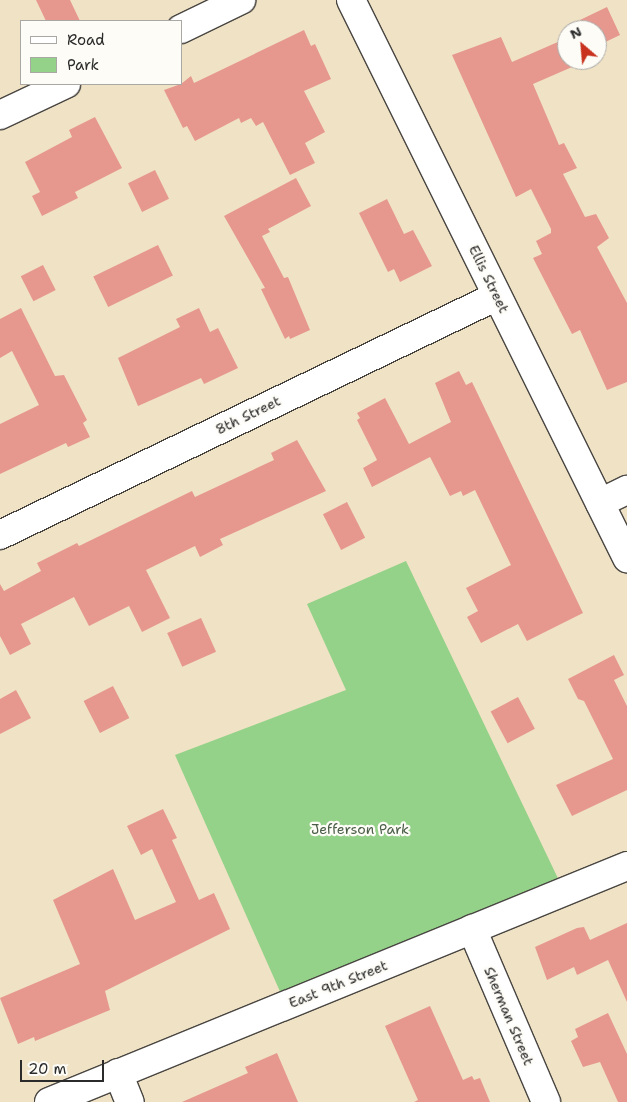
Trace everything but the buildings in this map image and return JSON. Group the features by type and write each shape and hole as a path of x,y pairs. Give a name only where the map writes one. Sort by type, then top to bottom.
{"street":[{"path":"182,29 241,0"},
{"name":"Ellis Street","path":"351,0 627,558"},
{"path":"0,115 64,85"},
{"name":"8th Street","path":"0,535 497,296"},
{"path":"600,503 627,490"},
{"name":"East 9th Street","path":"49,1102 627,866"},
{"name":"Sherman Street","path":"472,929 546,1102"},
{"path":"118,1073 130,1102"}],"green space":[{"name":"Jefferson Park","path":"406,561 565,893 286,1005 175,755 346,690 307,604"}]}
